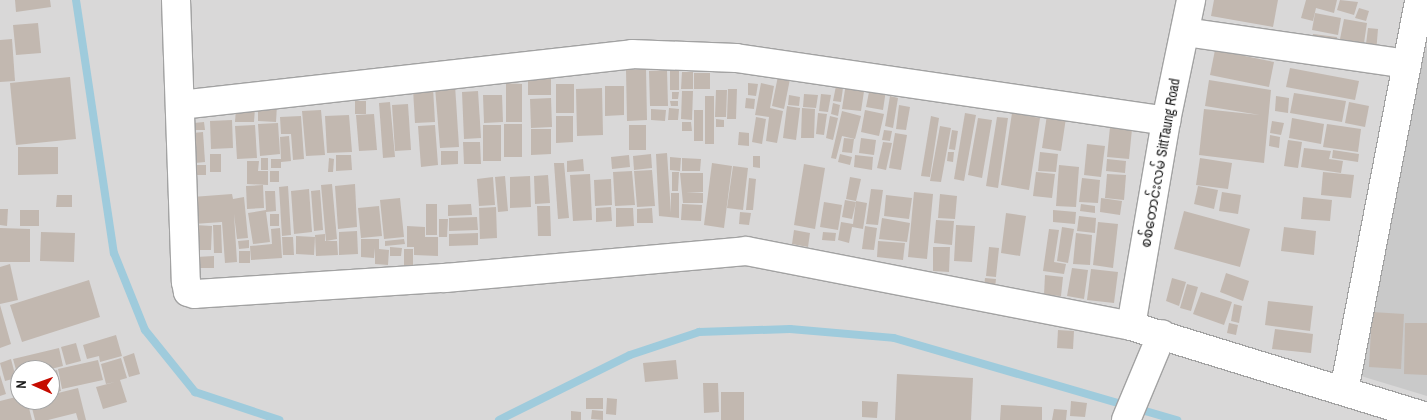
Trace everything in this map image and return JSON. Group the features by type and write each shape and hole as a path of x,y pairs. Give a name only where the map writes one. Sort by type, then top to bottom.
{"street":[{"path":"176,0 186,282 188,292 195,294 445,278 746,251 1131,326 1427,417"},
{"name":"စစ်တောင်းလမ် SittTaung Road","path":"1131,326 1166,121 1191,0"},
{"path":"1344,391 1419,0"},
{"path":"1185,32 1407,64"},
{"path":"180,105 632,54 736,58 1166,121"},
{"path":"1126,420 1162,334"}],"shaded area":[{"path":"0,0 1427,0 1427,420 0,420"},
{"path":"1427,44 1427,396 1361,376 1394,172"}],"building":[{"path":"15,0 50,0 51,7 16,12"},
{"path":"1214,0 1278,0 1273,27 1211,16"},
{"path":"1306,0 1337,0 1334,13 1316,8 1313,21 1301,18"},
{"path":"1340,0 1358,2 1354,15 1337,10"},
{"path":"1359,8 1369,11 1366,21 1355,18"},
{"path":"1315,13 1341,18 1338,35 1312,30"},
{"path":"1344,19 1367,23 1364,43 1340,39"},
{"path":"38,23 41,53 16,55 13,25"},
{"path":"1368,28 1378,29 1376,53 1365,52"},
{"path":"1313,34 1337,37 1335,49 1311,45"},
{"path":"12,39 15,81 0,82 0,40"},
{"path":"1215,50 1274,62 1269,87 1210,75"},
{"path":"670,68 679,68 679,90 670,90"},
{"path":"1290,68 1359,81 1355,100 1286,87"},
{"path":"646,69 647,120 627,121 626,70"},
{"path":"667,70 668,106 650,106 649,71"},
{"path":"682,72 693,72 693,89 681,89"},
{"path":"694,73 710,73 710,89 694,89"},
{"path":"528,75 551,75 551,95 528,95"},
{"path":"778,76 790,79 784,109 772,106"},
{"path":"70,77 76,139 16,145 10,83"},
{"path":"1209,80 1271,90 1264,163 1199,155 1204,109 1260,115 1205,106"},
{"path":"506,83 522,84 522,122 506,122"},
{"path":"748,83 758,84 756,96 748,95"},
{"path":"761,83 774,86 770,108 783,111 777,143 766,141 769,117 755,115"},
{"path":"846,83 865,85 861,111 842,109"},
{"path":"556,84 574,84 574,113 556,113"},
{"path":"455,85 459,147 440,148 435,87"},
{"path":"605,86 624,86 624,115 605,116"},
{"path":"836,86 843,88 841,102 833,101"},
{"path":"870,87 886,90 883,110 866,107"},
{"path":"433,88 435,122 415,123 413,89"},
{"path":"602,88 603,135 577,136 576,89"},
{"path":"728,89 737,89 736,119 727,119"},
{"path":"716,90 727,90 726,117 715,117"},
{"path":"478,91 481,138 464,139 462,92"},
{"path":"682,91 693,91 692,120 681,119"},
{"path":"672,92 679,92 678,99 672,99"},
{"path":"1294,93 1346,101 1342,122 1290,113"},
{"path":"804,94 818,95 816,108 803,107"},
{"path":"821,94 831,95 828,112 819,111"},
{"path":"483,95 502,95 503,122 484,123"},
{"path":"789,95 800,97 799,106 788,105"},
{"path":"705,96 714,96 714,144 705,144"},
{"path":"890,96 898,98 893,128 885,126"},
{"path":"1276,96 1289,98 1288,113 1275,111"},
{"path":"551,98 552,127 531,128 530,99"},
{"path":"746,98 755,99 754,109 745,108"},
{"path":"355,101 366,101 366,114 355,114"},
{"path":"670,101 678,101 678,106 671,106"},
{"path":"390,102 395,157 383,158 379,103"},
{"path":"1349,102 1369,106 1365,127 1345,123"},
{"path":"833,103 840,105 838,116 831,114"},
{"path":"408,104 411,150 395,151 392,105"},
{"path":"258,105 277,105 276,122 258,121"},
{"path":"899,105 910,107 906,130 896,129"},
{"path":"787,106 800,108 796,140 783,138"},
{"path":"236,108 255,108 254,122 235,122"},
{"path":"669,108 679,109 678,120 668,120"},
{"path":"802,108 815,109 814,138 801,138"},
{"path":"651,109 666,110 665,121 651,120"},
{"path":"321,110 325,155 306,156 302,111"},
{"path":"694,110 703,110 703,141 694,141"},
{"path":"865,110 884,114 879,136 861,132"},
{"path":"842,111 861,116 855,139 842,136 836,159 831,158"},
{"path":"818,113 827,114 824,135 816,134"},
{"path":"965,113 976,115 964,181 954,179"},
{"path":"1012,113 1040,118 1029,190 1001,185"},
{"path":"374,114 377,150 359,151 356,115"},
{"path":"349,115 352,152 327,153 325,116"},
{"path":"1047,115 1066,118 1061,151 1042,148"},
{"path":"301,116 304,159 293,160 291,134 281,134 280,117"},
{"path":"556,116 573,116 573,142 556,143"},
{"path":"830,116 838,118 833,140 826,138"},
{"path":"931,116 939,118 930,177 921,176"},
{"path":"756,117 766,119 762,144 752,142"},
{"path":"997,117 1008,118 998,188 986,186"},
{"path":"978,118 992,120 982,178 968,175"},
{"path":"1292,118 1324,124 1321,144 1289,138"},
{"path":"716,119 724,120 724,127 716,127"},
{"path":"232,120 233,148 211,149 210,121"},
{"path":"1272,121 1284,123 1281,135 1270,133"},
{"path":"204,122 205,130 195,130 194,123"},
{"path":"682,122 691,122 692,131 682,131"},
{"path":"278,123 280,154 260,156 258,124"},
{"path":"504,124 522,124 522,157 504,157"},
{"path":"1327,124 1361,129 1358,152 1323,147"},
{"path":"255,125 257,158 237,159 235,126"},
{"path":"435,125 438,165 421,167 418,126"},
{"path":"483,125 501,125 501,161 483,161"},
{"path":"629,125 646,125 646,150 629,150"},
{"path":"940,126 951,128 941,182 930,181"},
{"path":"1110,127 1132,129 1129,159 1107,157"},
{"path":"531,129 551,129 551,154 531,155"},
{"path":"884,130 892,131 890,141 882,140"},
{"path":"952,130 958,131 955,150 949,149"},
{"path":"203,132 205,162 195,163 193,133"},
{"path":"739,132 749,133 749,146 738,145"},
{"path":"895,133 907,135 901,170 889,168"},
{"path":"1270,135 1280,137 1279,148 1269,146"},
{"path":"289,136 291,161 281,162 281,168 271,168 271,159 281,159 280,137"},
{"path":"844,138 854,139 852,153 842,152"},
{"path":"861,138 876,140 874,155 859,153"},
{"path":"1288,140 1302,142 1298,168 1284,166"},
{"path":"463,142 480,142 481,164 464,164"},
{"path":"883,142 892,143 886,170 877,168"},
{"path":"1087,144 1105,146 1101,177 1084,175"},
{"path":"18,147 58,147 58,174 18,175"},
{"path":"1304,148 1331,151 1329,159 1343,161 1341,173 1301,167"},
{"path":"1333,150 1359,154 1358,162 1332,158"},
{"path":"441,151 458,151 458,164 441,165"},
{"path":"948,152 954,152 953,162 947,161"},
{"path":"1040,152 1058,154 1056,172 1038,171"},
{"path":"667,153 671,213 671,193 679,193 679,218 659,216 656,154"},
{"path":"210,154 221,154 221,172 210,172"},
{"path":"651,154 652,168 634,170 633,156"},
{"path":"840,154 852,157 850,165 838,162"},
{"path":"336,155 351,155 352,170 336,171"},
{"path":"629,155 630,167 612,169 611,157"},
{"path":"855,155 873,157 872,170 854,167"},
{"path":"753,156 760,156 760,168 753,167"},
{"path":"670,157 681,158 680,171 670,170"},
{"path":"261,158 268,158 268,170 261,170"},
{"path":"329,158 334,159 333,172 328,172"},
{"path":"682,158 701,159 700,171 682,171"},
{"path":"1200,158 1232,163 1228,189 1196,185"},
{"path":"583,159 584,171 567,172 567,161"},
{"path":"1107,159 1126,161 1125,173 1106,171"},
{"path":"247,161 259,161 258,171 268,171 268,185 247,184"},
{"path":"554,163 564,163 569,218 558,219"},
{"path":"712,163 732,166 724,228 704,225"},
{"path":"804,164 825,168 815,229 794,225"},
{"path":"194,165 206,165 206,175 194,175"},
{"path":"1059,165 1079,167 1076,207 1056,206"},
{"path":"733,166 748,168 743,210 727,208"},
{"path":"652,170 655,206 637,207 634,171"},
{"path":"270,171 279,171 279,182 270,182"},
{"path":"632,171 635,205 615,206 613,172"},
{"path":"672,172 679,172 678,191 672,191"},
{"path":"1036,172 1055,174 1052,198 1033,196"},
{"path":"1323,172 1354,175 1351,198 1321,195"},
{"path":"680,173 703,173 703,192 686,192 703,193 703,203 683,203"},
{"path":"590,174 592,220 573,221 570,175"},
{"path":"1107,174 1126,175 1124,200 1105,198"},
{"path":"548,175 550,203 535,204 534,176"},
{"path":"505,176 508,211 498,212 495,177"},
{"path":"530,176 531,207 510,208 510,177"},
{"path":"493,177 495,205 479,206 477,179"},
{"path":"850,177 861,179 856,201 846,199"},
{"path":"749,178 756,179 753,210 746,210"},
{"path":"1082,178 1100,180 1098,203 1079,202"},
{"path":"611,179 612,205 595,206 594,180"},
{"path":"332,184 337,239 326,241 321,185"},
{"path":"355,184 357,227 338,229 335,186"},
{"path":"263,185 264,208 247,209 246,186"},
{"path":"288,186 291,235 282,236 279,187"},
{"path":"1198,186 1218,190 1214,209 1194,204"},
{"path":"309,189 312,232 294,234 291,191"},
{"path":"871,189 883,190 878,225 866,224"},
{"path":"320,190 323,230 314,231 311,191"},
{"path":"265,191 275,191 276,211 266,212 270,242 253,244 248,213 266,210"},
{"path":"914,192 933,194 927,259 908,257"},
{"path":"1222,192 1241,195 1238,214 1219,211"},
{"path":"232,194 233,199 244,197 248,238 237,239 234,214 237,262 225,263 222,222 194,224 192,197"},
{"path":"940,194 957,196 955,219 938,218"},
{"path":"57,195 72,195 72,207 56,207"},
{"path":"886,195 912,198 909,219 884,216"},
{"path":"1303,197 1332,200 1330,221 1301,219"},
{"path":"400,198 404,237 384,239 380,200"},
{"path":"1101,198 1122,201 1120,215 1100,212"},
{"path":"845,200 856,202 852,219 842,217"},
{"path":"856,201 867,203 863,229 852,227 849,243 838,240 841,222 853,224"},
{"path":"824,202 842,205 838,230 820,227"},
{"path":"426,204 437,204 437,235 426,235"},
{"path":"471,204 472,215 448,216 448,205"},
{"path":"682,204 702,205 701,221 681,220"},
{"path":"1081,204 1095,206 1095,213 1080,211"},
{"path":"379,206 382,236 361,238 358,208"},
{"path":"537,206 550,206 551,236 538,236"},
{"path":"496,207 497,238 480,239 479,208"},
{"path":"611,207 612,221 596,222 596,208"},
{"path":"616,208 633,208 634,226 616,227"},
{"path":"652,208 653,223 637,223 637,209"},
{"path":"0,209 8,209 7,226 0,225"},
{"path":"20,210 39,210 39,226 20,226"},
{"path":"1053,210 1076,212 1075,224 1053,222"},
{"path":"1184,211 1250,229 1240,267 1174,249"},
{"path":"740,212 751,213 749,225 739,224"},
{"path":"1006,213 1026,216 1020,256 1001,253"},
{"path":"270,214 279,214 279,226 270,226"},
{"path":"1079,216 1096,218 1095,233 1077,231"},
{"path":"477,217 478,230 449,231 449,218"},
{"path":"882,218 910,223 907,242 879,239"},
{"path":"439,219 448,219 447,237 439,237"},
{"path":"936,220 954,221 952,245 934,243"},
{"path":"1098,222 1118,224 1113,268 1093,265"},
{"path":"195,225 212,226 211,250 195,250"},
{"path":"213,225 221,225 222,253 214,253"},
{"path":"956,225 975,226 972,262 954,261"},
{"path":"407,226 425,227 425,237 438,237 438,256 414,255 414,247 407,247"},
{"path":"865,226 877,228 874,250 862,249"},
{"path":"1062,227 1074,229 1068,263 1057,261"},
{"path":"1284,227 1316,231 1314,255 1281,251"},
{"path":"0,228 30,229 30,262 0,262"},
{"path":"280,228 282,258 251,260 250,246 272,244 271,229"},
{"path":"1049,229 1059,230 1054,262 1066,264 1064,274 1043,271"},
{"path":"794,230 810,233 808,247 792,244"},
{"path":"357,231 358,254 339,255 339,232"},
{"path":"41,232 75,233 74,262 40,261"},
{"path":"823,232 836,233 835,241 822,240"},
{"path":"478,233 478,245 449,246 449,234"},
{"path":"1076,233 1092,235 1090,265 1073,264"},
{"path":"325,234 325,241 337,241 338,255 316,256 315,235"},
{"path":"296,236 315,237 314,255 296,254"},
{"path":"282,237 293,237 294,255 283,255"},
{"path":"361,239 379,239 379,249 389,250 388,265 375,264 375,248 374,258 361,257"},
{"path":"404,239 405,244 385,246 385,241"},
{"path":"249,240 249,248 239,249 238,241"},
{"path":"878,241 905,243 903,260 877,257"},
{"path":"390,247 402,248 401,256 390,256"},
{"path":"933,247 950,247 949,272 933,271"},
{"path":"989,247 999,248 996,277 986,276"},
{"path":"404,249 413,249 413,266 404,266"},
{"path":"239,251 250,251 250,263 239,263"},
{"path":"214,256 214,268 197,268 196,257"},
{"path":"10,264 18,300 0,304 0,267"},
{"path":"1072,268 1088,270 1084,299 1067,296"},
{"path":"1091,269 1118,272 1114,303 1087,300"},
{"path":"1226,273 1249,281 1243,301 1220,292"},
{"path":"1045,275 1063,277 1061,296 1044,295"},
{"path":"985,278 996,279 995,288 984,287"},
{"path":"1172,278 1186,282 1179,306 1166,301"},
{"path":"89,280 100,317 22,342 10,305"},
{"path":"1187,284 1198,287 1191,311 1180,308"},
{"path":"1201,292 1232,302 1224,325 1193,314"},
{"path":"1268,301 1313,306 1310,331 1265,325"},
{"path":"1234,304 1242,306 1239,323 1231,321"},
{"path":"0,305 11,344 0,348"},
{"path":"1372,312 1404,314 1401,369 1369,367"},
{"path":"1229,323 1238,325 1236,335 1227,333"},
{"path":"1405,323 1427,323 1427,375 1404,374"},
{"path":"1275,329 1313,334 1311,353 1272,349"},
{"path":"1058,330 1074,331 1073,349 1057,348"},
{"path":"116,335 122,356 100,362 99,356 87,359 83,345"},
{"path":"76,343 81,361 66,365 61,347"},
{"path":"59,348 63,366 60,367 60,360 13,359"},
{"path":"134,353 140,374 129,377 123,357"},
{"path":"121,358 127,378 120,380 127,402 103,409 96,387 115,382 106,384 101,364"},
{"path":"11,359 10,380 5,381 0,363"},
{"path":"98,360 103,380 62,389 60,369"},
{"path":"676,360 678,379 645,382 643,363"},
{"path":"897,374 973,378 971,420 895,420"},
{"path":"0,375 6,394 0,396"},
{"path":"703,383 718,383 719,412 704,413"},
{"path":"78,388 86,420 78,420 76,413 48,420 35,420 32,410 60,410 60,392"},
{"path":"721,392 744,392 744,420 721,420"},
{"path":"10,398 10,410 30,410 32,420 0,420 0,401"},
{"path":"586,398 603,398 603,409 586,409"},
{"path":"607,398 617,399 616,415 606,414"},
{"path":"862,401 878,402 877,418 862,417"},
{"path":"1071,401 1087,403 1085,417 1070,416"},
{"path":"1001,405 1042,407 1042,420 1000,420"},
{"path":"1054,409 1067,410 1066,420 1052,420"},
{"path":"592,410 603,411 603,420 591,419"},
{"path":"571,411 581,412 581,420 571,420"}],"waterway":[{"path":"76,0 114,253 145,330 195,392 279,420"},
{"path":"499,420 630,355 699,332 790,329 894,338 1177,420"}]}
